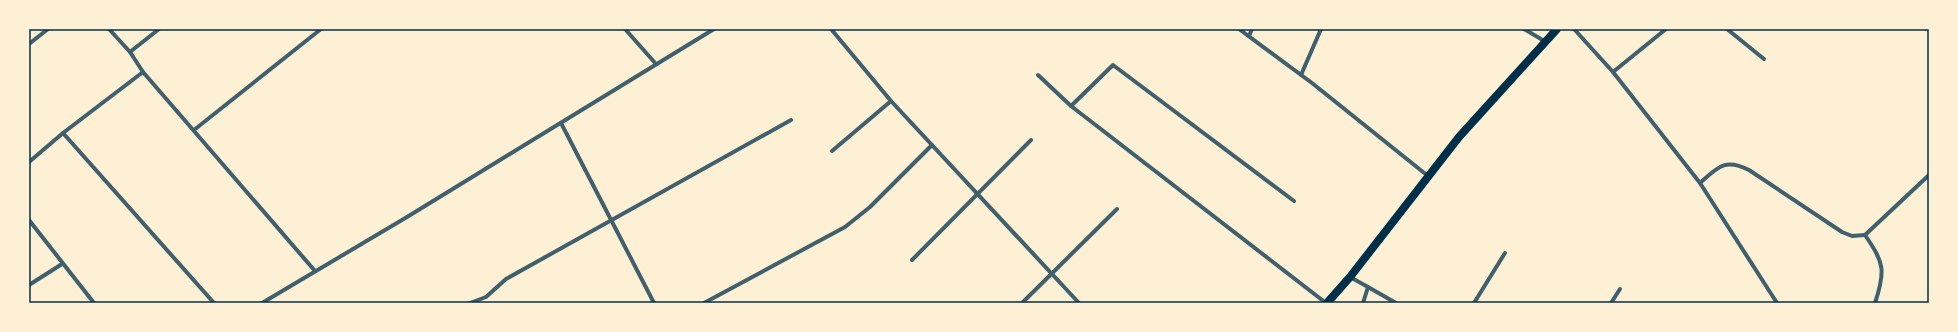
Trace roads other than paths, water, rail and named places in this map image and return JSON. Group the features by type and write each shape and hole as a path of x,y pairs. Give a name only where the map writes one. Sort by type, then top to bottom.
{"main road":[{"path":"1326,303 1350,277 1459,137 1557,29"}],"street":[{"path":"29,44 48,29"},
{"path":"109,29 130,52 143,72 315,271"},
{"path":"130,52 159,29"},
{"path":"194,130 321,29"},
{"path":"625,29 656,64"},
{"path":"262,303 714,29"},
{"path":"831,29 891,101 1079,303"},
{"path":"1239,29 1302,75 1428,176"},
{"path":"1249,36 1252,29"},
{"path":"1302,75 1321,29"},
{"path":"1524,29 1546,42"},
{"path":"1574,29 1613,72 1700,183 1777,303"},
{"path":"1613,72 1666,29"},
{"path":"1727,29 1764,59"},
{"path":"1071,106 1113,65 1294,201"},
{"path":"29,162 63,133 143,72"},
{"path":"1038,75 1071,106 1326,303"},
{"path":"832,151 891,101"},
{"path":"470,303 486,297 500,283 791,120"},
{"path":"561,123 654,303"},
{"path":"63,133 214,303"},
{"path":"912,260 1031,140"},
{"path":"704,303 845,227 870,207 932,145"},
{"path":"1700,183 1717,168 1727,164 1737,164 1750,170 1842,232 1852,236 1865,235 1929,175"},
{"path":"1022,303 1117,209"},
{"path":"29,220 94,303"},
{"path":"1865,235 1881,262 1883,275 1875,303"},
{"path":"1474,303 1505,253"},
{"path":"29,285 62,264"},
{"path":"1350,277 1396,303"},
{"path":"1363,303 1368,287"},
{"path":"1611,303 1620,289"}]}
